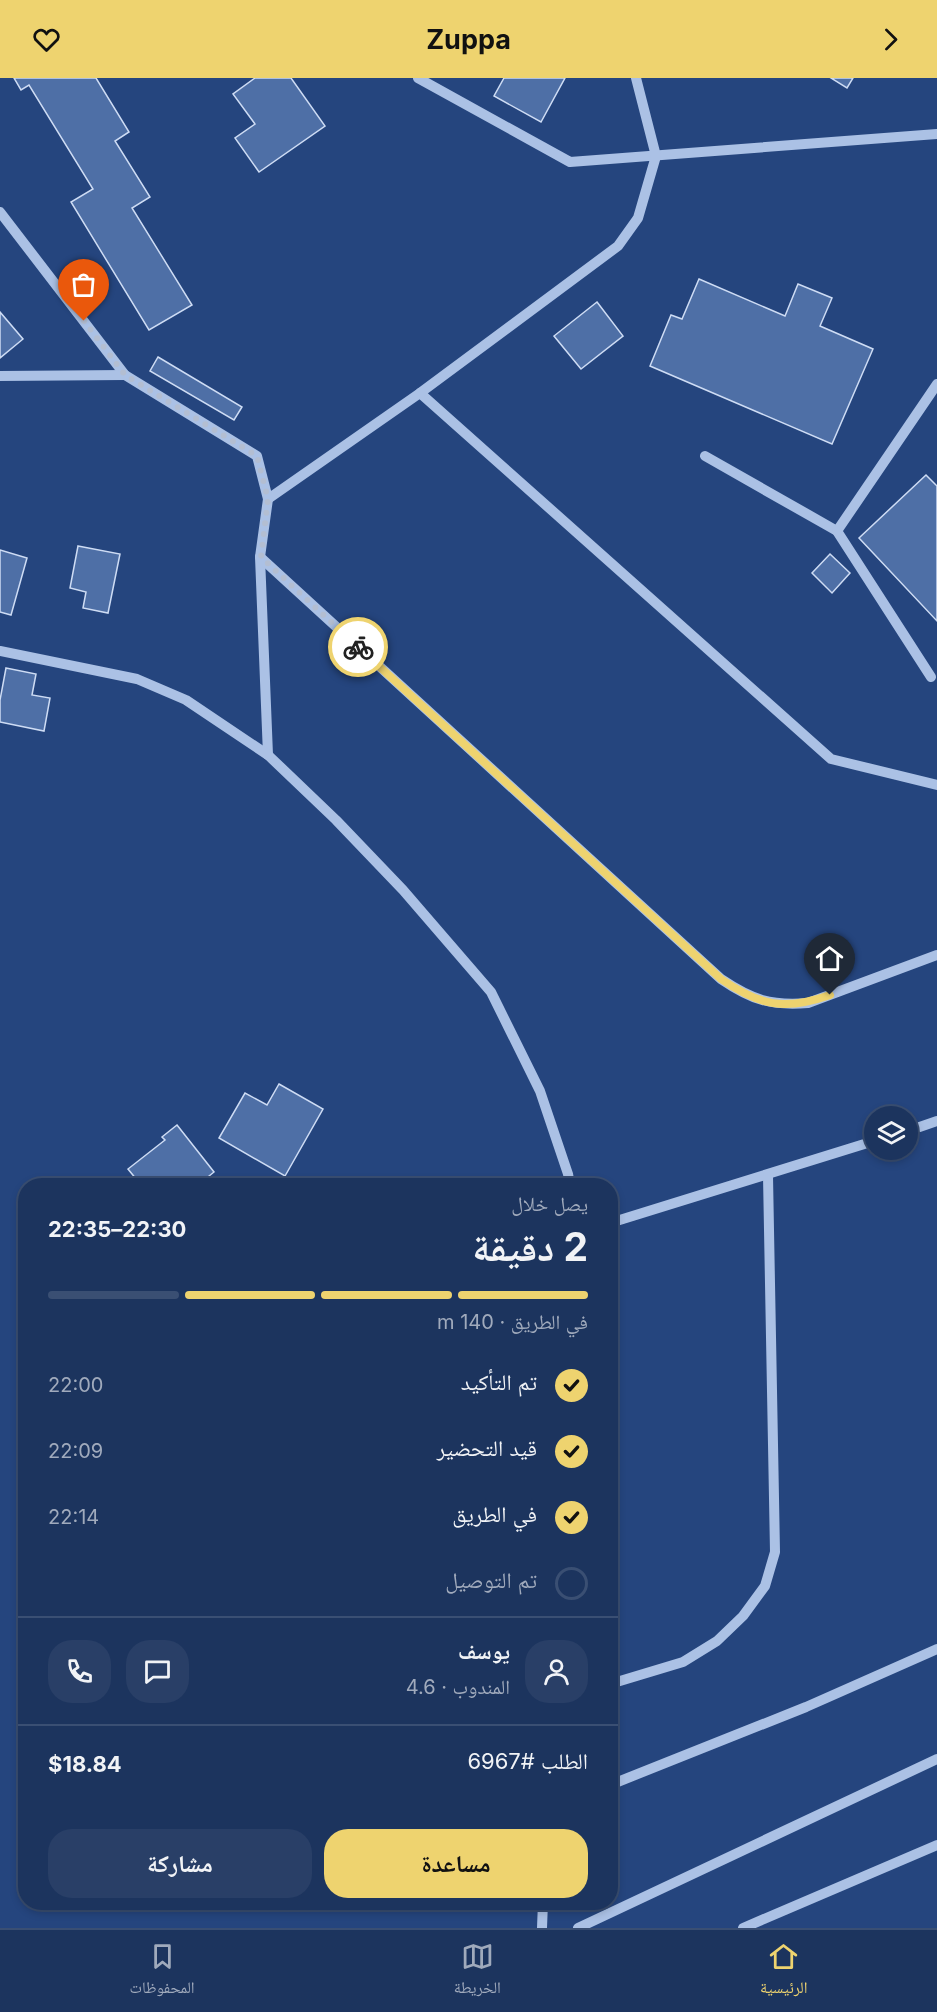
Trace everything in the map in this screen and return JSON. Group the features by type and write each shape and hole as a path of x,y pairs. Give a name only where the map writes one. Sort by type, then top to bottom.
{"street":[{"path":"418,78 570,162 937,134"},
{"path":"268,499 420,393 618,246 638,218 656,156 636,78"},
{"path":"0,212 125,375 257,456 268,499 261,557 268,755"},
{"path":"0,376 125,375"},
{"path":"837,531 937,384"},
{"path":"420,393 831,759 937,785"},
{"path":"705,456 837,531 931,677"},
{"path":"261,557 721,979 743,994 764,1002 788,1005 808,1003 937,956"},
{"path":"0,651 137,679 186,700 268,755 336,820 403,890 491,992 540,1091 569,1178"},
{"path":"918,1128 937,1121"},
{"path":"618,1221 768,1176 864,1144"},
{"path":"618,1682 683,1662 717,1641 743,1616 765,1586 775,1552 768,1176"},
{"path":"618,1782 806,1707 937,1648"},
{"path":"618,1909 937,1759"},
{"path":"743,1928 937,1845"},
{"path":"542,1928 543,1910"},
{"path":"578,1928 616,1910"}],"building":[{"path":"14,78 96,78 129,132 115,141 150,197 132,208 192,305 149,330 71,202 93,189 29,85 21,90"},
{"path":"255,78 291,78 325,126 259,172 235,138 255,124 233,94"},
{"path":"504,78 565,78 541,122 494,96"},
{"path":"831,78 853,78 847,88"},
{"path":"699,279 785,316 798,284 832,298 820,326 873,349 832,444 650,366 671,315 682,319"},
{"path":"597,302 623,336 581,369 554,336"},
{"path":"0,312 23,339 0,358"},
{"path":"158,357 242,407 234,420 150,371"},
{"path":"926,475 937,486 937,621 859,538"},
{"path":"78,546 120,554 108,613 83,608 86,592 70,588"},
{"path":"0,550 27,558 11,615 0,612"},
{"path":"830,554 850,573 832,593 812,573"},
{"path":"6,668 36,674 32,695 50,698 44,731 0,722 0,700"},
{"path":"279,1084 323,1109 285,1176 219,1138 245,1093 267,1105"},
{"path":"177,1125 214,1172 207,1178 135,1178 128,1169 165,1140 162,1137"}],"way so far":[{"path":"84,321 125,375 257,456 268,499 261,557 358,647"}],"route":[{"path":"358,647 721,979 743,994 764,1002 788,1005 808,1003 830,995"}]}
